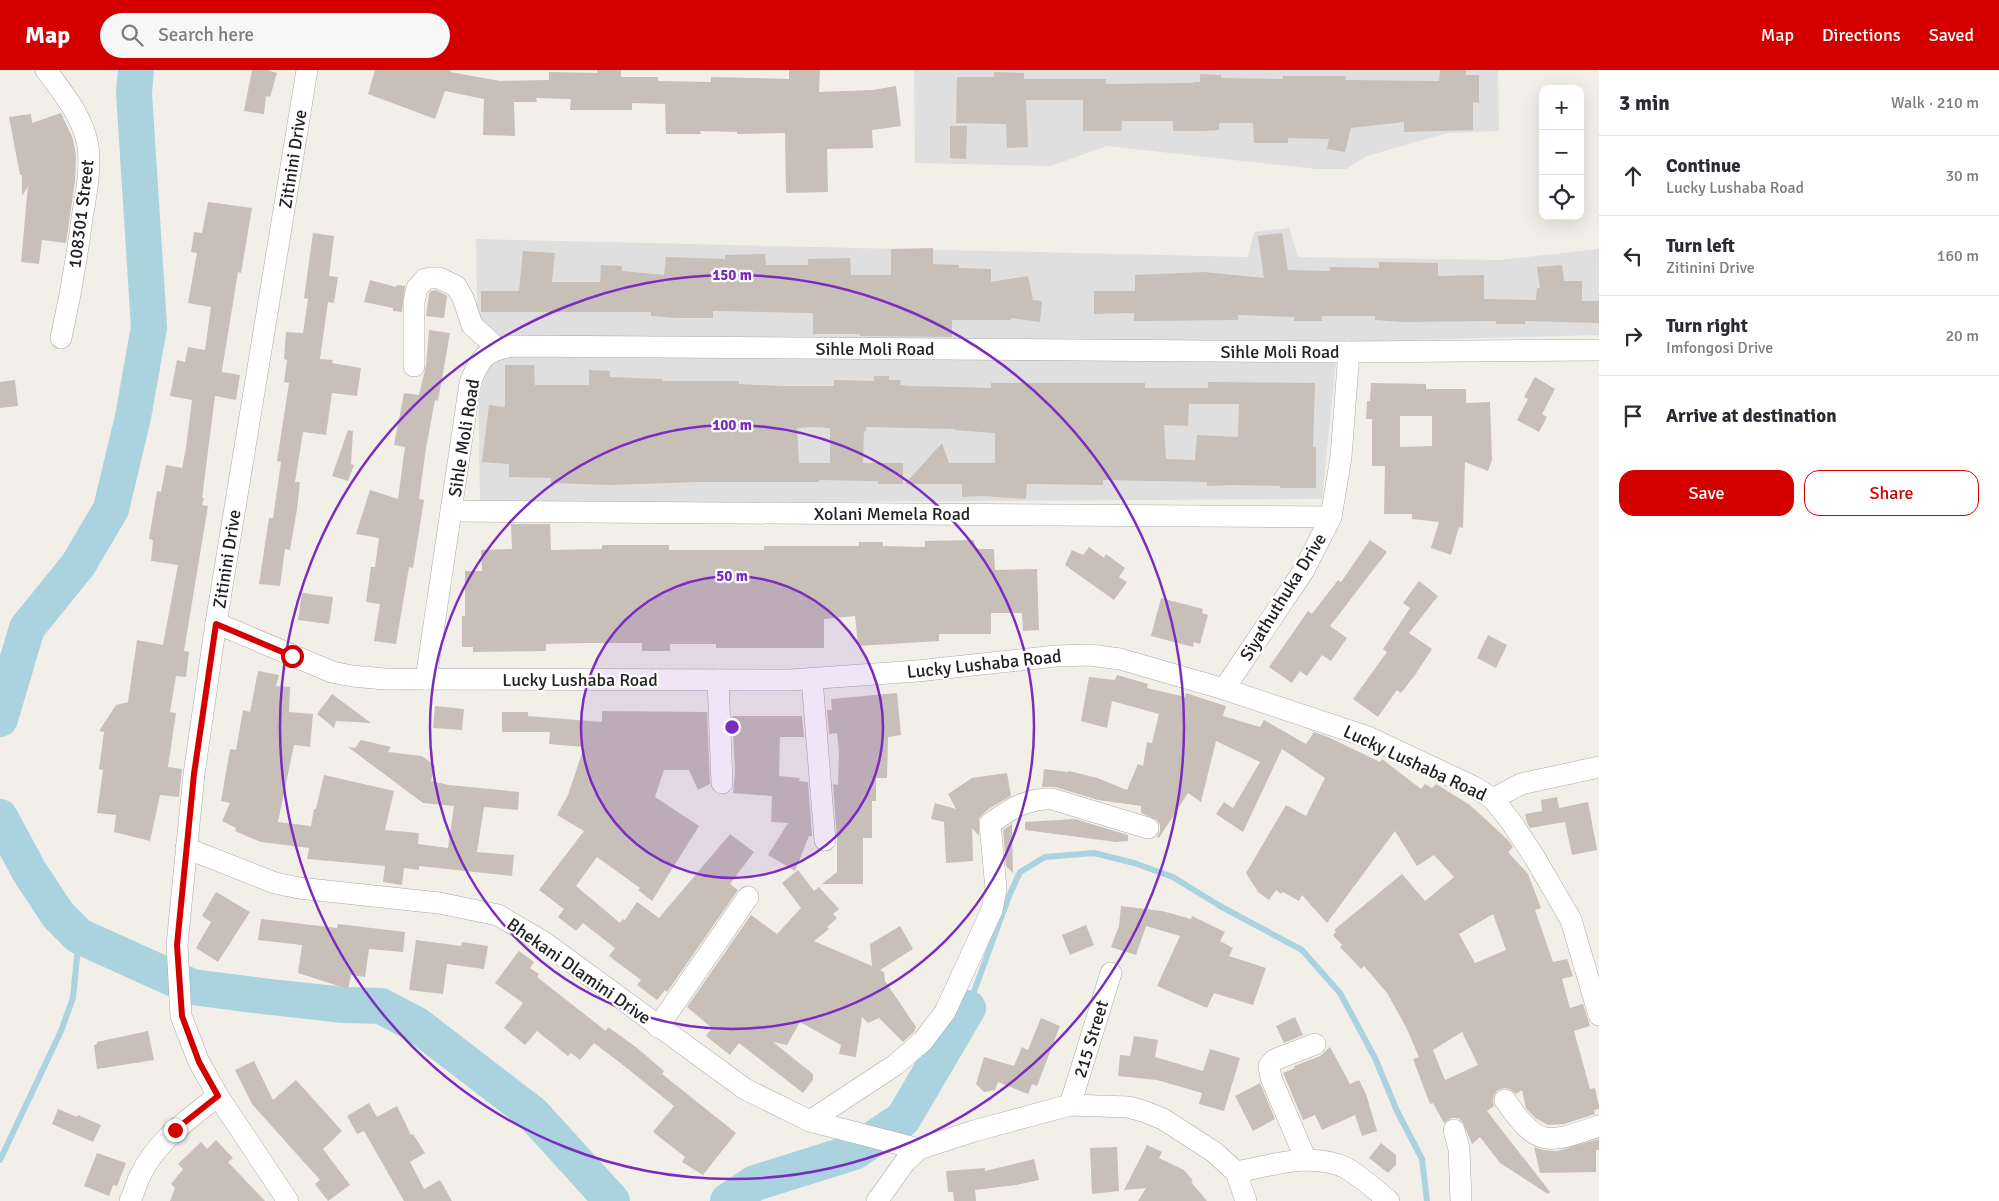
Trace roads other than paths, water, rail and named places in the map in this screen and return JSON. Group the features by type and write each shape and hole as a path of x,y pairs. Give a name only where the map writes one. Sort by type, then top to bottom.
{"street":[{"name":"108301 Street","path":"46,70 74,109 88,145 89,164 76,261 62,338"},
{"name":"Zitinini Drive","path":"288,1201 218,1096 199,1062 182,1016 177,945 194,774 216,624 307,70"},
{"path":"414,366 414,302 417,288 425,280 431,278 439,278 456,286 463,298 472,325 497,348"},
{"name":"Sihle Moli Road","path":"426,679 470,383 477,365 486,354 497,348 513,346 1349,352 1599,350"},
{"name":"Siyathuthuka Drive","path":"1224,689 1304,570 1332,517 1341,458 1349,352"},
{"name":"Xolani Memela Road","path":"452,511 1332,517"},
{"name":"Lucky Lushaba Road","path":"216,624 332,672 386,679 812,679 917,671 1056,656 1090,655 1120,659 1224,689 1368,737 1474,787 1493,799 1530,851 1571,920 1599,1015"},
{"path":"812,679 825,840"},
{"path":"718,680 722,783"},
{"path":"1493,799 1521,784 1599,767"},
{"path":"810,1121 895,1065 923,1041 945,1012 992,910 996,889 990,824 1014,806 1038,798 1052,799 1148,828"},
{"name":"Bhekani Dlamini Drive","path":"186,848 274,883 299,888 439,903 498,914 545,943 745,1089 810,1121 911,1148"},
{"path":"658,1027 748,897"},
{"name":"215 Street","path":"1070,1105 1111,973"},
{"path":"1306,1160 1271,1078 1269,1066 1274,1060 1315,1044"},
{"path":"130,1201 140,1175 157,1148 175,1130 218,1096"},
{"path":"1505,1100 1521,1123 1534,1134 1546,1139 1560,1138 1599,1126"},
{"path":"877,1201 905,1162 911,1148 1070,1105 1128,1107 1157,1116 1199,1141 1236,1172 1246,1201"},
{"path":"1454,1130 1458,1149 1461,1201"},
{"path":"1236,1172 1306,1160 1326,1162 1344,1168 1389,1201"}],"waterway":[{"path":"0,719 27,628 78,565 111,509 133,417 149,327 134,93 136,70"},
{"path":"0,817 29,871 58,915 79,936 192,987 344,1005 381,1006 417,1025 533,1114 612,1201"},
{"path":"968,1008 1009,896 1020,872 1045,857 1094,853 1134,863 1173,877 1220,906 1302,950 1340,993 1375,1058 1397,1111 1422,1159 1427,1201"},
{"path":"0,1160 61,1031 73,998 79,936"},
{"path":"728,1201 755,1183 854,1152 903,1119 968,1008"}]}
